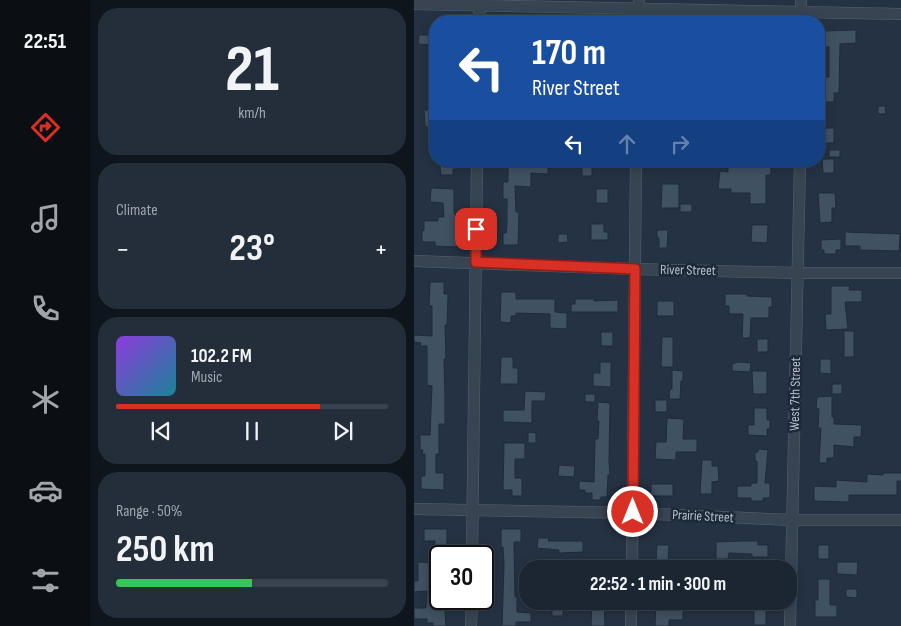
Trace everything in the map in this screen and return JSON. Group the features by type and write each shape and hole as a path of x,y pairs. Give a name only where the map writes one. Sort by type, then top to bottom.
{"street":[{"path":"801,0 801,15"},
{"path":"414,4 480,2 639,5 774,15"},
{"path":"479,15 480,2"},
{"path":"825,16 901,14"},
{"path":"472,545 477,167"},
{"path":"632,560 636,167"},
{"name":"West 7th Street","path":"790,626 800,167"},
{"name":"River Street","path":"414,261 635,269 798,273 901,273"},
{"name":"Prairie Street","path":"414,509 633,512 792,520 901,520"},
{"path":"471,626 472,610"},
{"path":"631,610 631,626"}],"building":[{"path":"856,30 856,43 840,44 839,93 834,93 834,102 825,102 825,77 829,77 829,47 825,47 825,31"},
{"path":"419,35 429,35 429,45 418,44"},
{"path":"878,106 885,106 886,114 878,114"},
{"path":"424,110 429,110 429,127 425,127"},
{"path":"825,128 834,128 834,143 825,143"},
{"path":"829,150 840,150 840,157 829,157"},
{"path":"825,159 834,159 834,173 823,173"},
{"path":"440,167 456,167 456,169 453,169 453,175 441,175"},
{"path":"508,167 548,167 548,174 531,173 531,187 515,186 516,212 519,212 518,245 503,245 503,233 506,233 507,225 507,199 503,199 503,182 508,182"},
{"path":"582,167 592,167 592,176 582,176"},
{"path":"728,167 771,167 771,175 766,175 766,204 750,204 750,193 731,193 731,189 718,189 720,171 728,172"},
{"path":"662,184 679,184 679,208 661,208"},
{"path":"431,188 454,189 454,211 455,215 457,215 457,247 435,246 435,242 422,242 424,221 438,221 438,217 444,217 443,203 430,202"},
{"path":"596,189 608,189 608,203 596,203"},
{"path":"818,193 835,193 836,208 832,208 832,222 820,223"},
{"path":"680,204 692,204 692,212 680,212"},
{"path":"591,224 604,224 604,232 608,232 608,240 591,240"},
{"path":"752,225 768,225 767,243 751,242"},
{"path":"657,230 668,230 667,248 659,248"},
{"path":"845,232 900,234 899,251 860,250 860,246 845,246"},
{"path":"558,234 567,234 568,242 558,243"},
{"path":"841,239 841,250 836,250 836,254 824,254 824,250 821,250 821,240"},
{"path":"430,282 444,282 444,294 448,294 447,325 445,325 446,359 444,359 445,424 439,424 439,454 436,454 436,473 444,473 444,490 421,489 421,476 425,476 425,454 422,454 423,450 420,450 420,435 430,435 432,386 427,385 427,346 420,346 421,343 414,342 414,335 432,336 432,306 429,306"},
{"path":"831,286 850,286 849,290 862,290 862,302 845,302 848,329 826,330 825,314 831,314"},
{"path":"501,292 516,292 516,299 555,299 555,312 567,313 567,329 550,328 550,314 516,313 516,316 511,316 511,323 500,322"},
{"path":"725,294 772,297 772,307 769,307 769,318 751,318 750,338 742,338 743,314 729,314 729,306 725,306"},
{"path":"575,299 594,299 594,301 618,300 618,312 571,312 571,304 575,304"},
{"path":"657,301 674,301 674,316 657,316"},
{"path":"844,331 854,331 854,357 844,357"},
{"path":"601,332 613,332 613,346 601,346"},
{"path":"662,337 673,337 673,367 661,367"},
{"path":"757,339 768,339 768,352 757,352"},
{"path":"501,357 513,357 513,368 518,368 518,384 500,384"},
{"path":"820,359 831,359 831,374 820,373"},
{"path":"600,362 611,362 611,387 593,386 593,373 600,373"},
{"path":"738,362 751,363 750,372 732,371 732,364"},
{"path":"672,370 683,371 680,399 669,399 670,389 672,389"},
{"path":"752,371 767,371 767,394 753,394"},
{"path":"832,384 842,384 842,394 832,394"},
{"path":"525,391 546,392 545,401 532,401 532,423 503,422 503,410 524,410"},
{"path":"585,394 595,394 595,402 585,402"},
{"path":"832,396 834,424 862,425 861,437 854,437 854,447 834,445 834,458 827,458 827,463 819,463 821,428 818,428 819,409 816,408 817,397"},
{"path":"655,400 667,400 667,412 655,412"},
{"path":"598,402 610,403 610,475 608,475 607,497 601,497 600,500 592,500 592,493 585,493 585,490 579,490 579,481 594,482 595,439 598,439 599,421 597,421"},
{"path":"754,408 767,408 767,420 770,420 770,429 767,429 767,436 748,435 748,425 754,425"},
{"path":"667,418 684,419 683,439 697,439 697,452 676,452 676,460 655,459 656,442 666,442"},
{"path":"528,432 536,433 536,443 528,443"},
{"path":"504,443 525,443 525,459 515,459 515,478 522,478 522,496 512,496 512,490 503,490"},
{"path":"758,449 768,450 765,483 770,483 770,498 763,498 763,501 751,501 751,498 737,498 737,486 751,486 751,483 757,483 755,452 758,452"},
{"path":"702,460 712,460 712,466 718,466 719,481 712,482 712,494 700,494"},
{"path":"559,465 575,466 574,477 558,476"},
{"path":"883,473 902,473 902,481 897,481 897,495 849,495 849,502 814,501 814,486 836,487 836,480 867,482 867,474 883,475"},
{"path":"651,484 673,484 673,496 651,496"},
{"path":"424,529 447,529 447,545 435,545 435,541 424,541"},
{"path":"501,529 521,529 521,542 514,542 515,597 517,597 517,612 531,613 531,622 516,622 516,626 502,626 504,564 503,547 501,547"},
{"path":"538,538 549,538 548,541 583,541 583,552 559,553 559,550 537,548"},
{"path":"758,541 758,545 768,545 768,557 752,557 752,554 729,553 728,559 716,559 716,542"},
{"path":"657,545 669,545 668,560 656,560"},
{"path":"818,545 829,545 829,559 818,559"},
{"path":"418,562 429,563 429,610 445,610 446,626 433,626 433,623 427,623 427,619 414,619 414,608 426,608 427,591 414,592 414,581 418,581"},
{"path":"837,562 858,562 857,575 837,574"},
{"path":"818,579 830,579 830,605 837,605 837,617 815,617 815,600 818,600"},
{"path":"846,589 857,589 857,598 846,597"},
{"path":"552,610 563,610 563,616 552,616"},
{"path":"592,610 604,610 605,626 591,626"},
{"path":"656,610 683,610 683,620 669,620 669,626 655,626"},
{"path":"754,610 766,610 766,625 754,625"}],"route":[{"path":"476,229 476,262 635,269 633,512"}]}
